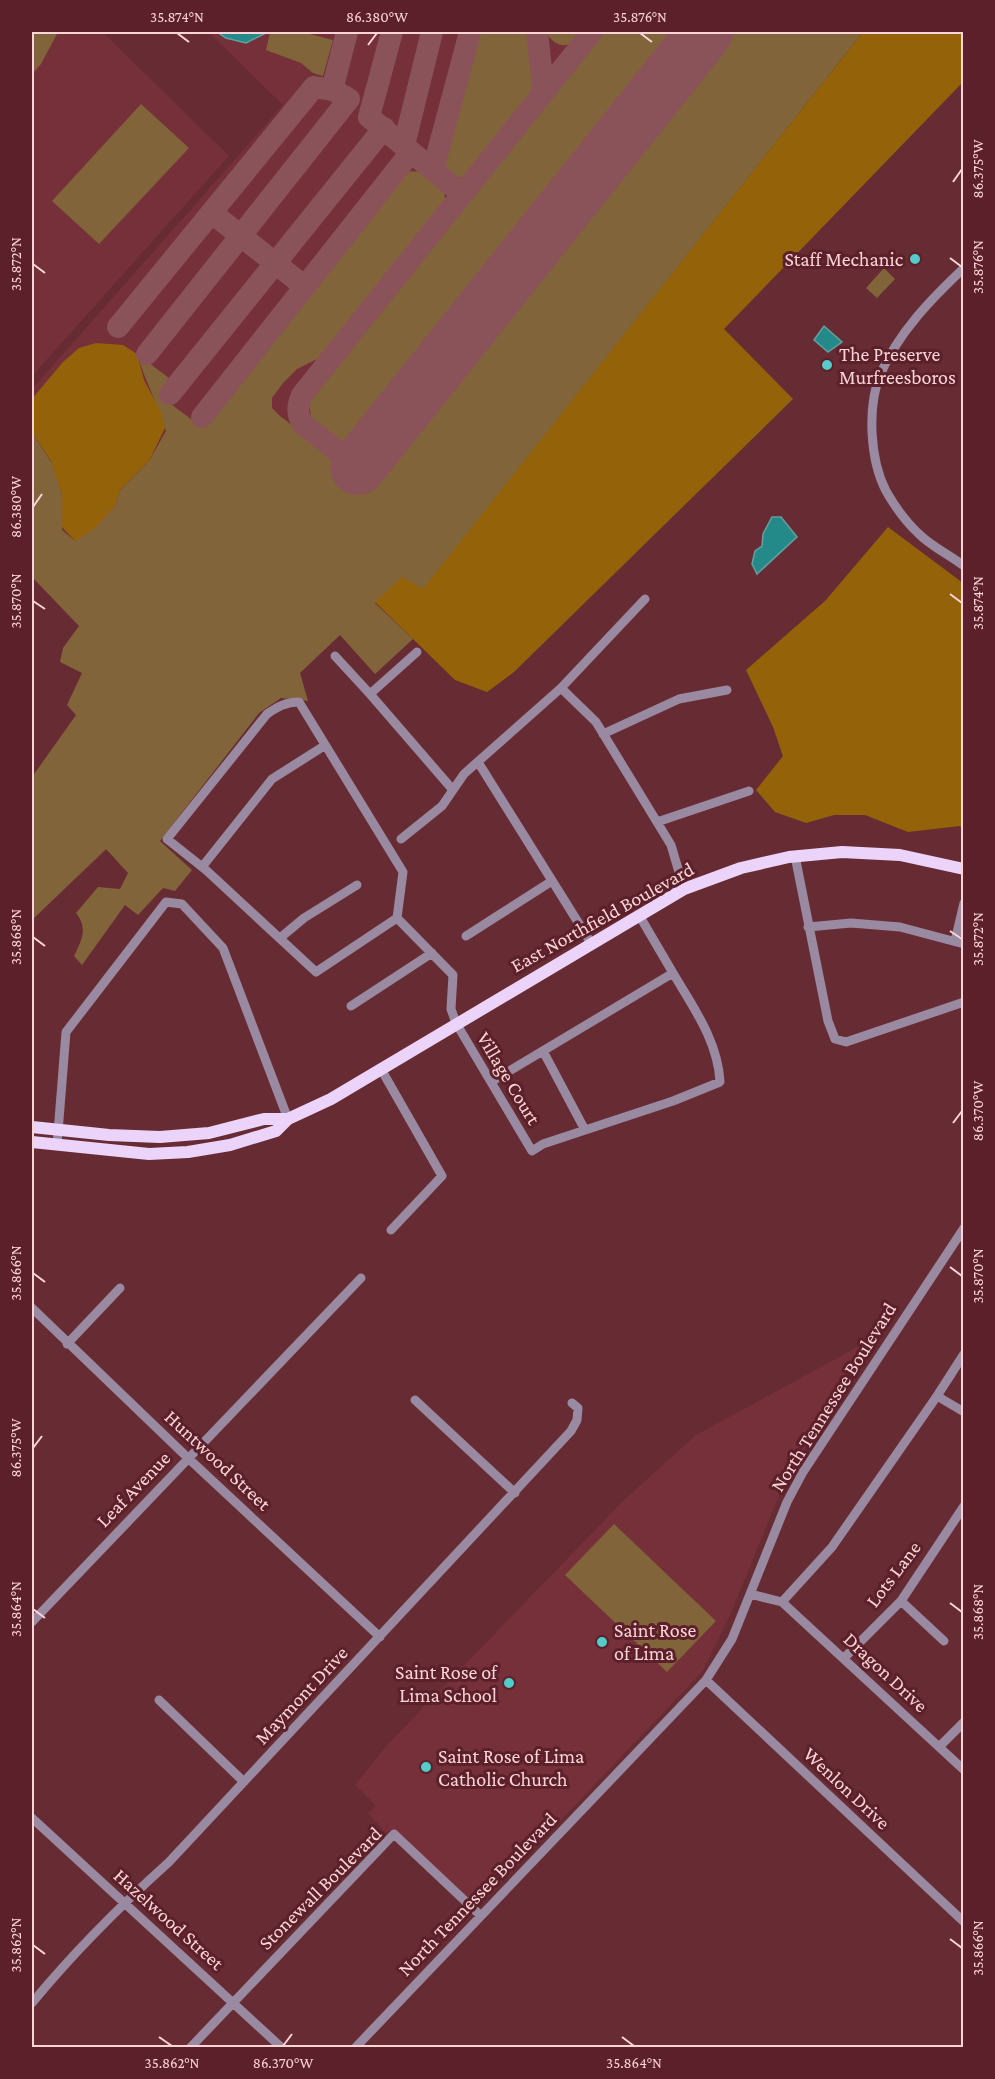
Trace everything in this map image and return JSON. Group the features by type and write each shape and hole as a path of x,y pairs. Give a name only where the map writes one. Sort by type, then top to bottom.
{"main road":[{"name":"East Northfield Boulevard","path":"32,1142 149,1154 188,1152 230,1145 276,1131 288,1119 331,1099 684,889 741,868 795,856 842,852 900,855 963,869"},
{"name":"East Northfield Boulevard","path":"32,1127 109,1135 160,1137 209,1133 264,1119 288,1119"}],"street":[{"path":"963,268 934,297 898,341 880,376 873,402 872,423 874,455 886,490 920,535 963,566"},
{"path":"401,839 442,806 464,774 561,688 645,599"},
{"path":"370,694 417,652"},
{"path":"335,656 453,790"},
{"path":"561,688 596,722 671,845 684,889"},
{"path":"603,734 680,699 727,690"},
{"path":"299,702 403,872 397,918 316,972 202,867 167,839 267,714 278,706 299,702"},
{"path":"202,867 272,779 324,746"},
{"path":"478,762 591,944"},
{"path":"657,822 749,791"},
{"path":"795,856 828,1021 835,1039 846,1042 963,1002"},
{"path":"466,936 552,881"},
{"path":"280,938 304,918 357,885"},
{"path":"57,1145 66,1032 166,902 182,904 223,948 288,1119"},
{"path":"808,927 851,923 900,927 959,943 963,903"},
{"path":"543,1051 585,1130 672,1101 720,1082 720,1069 708,1032 639,915"},
{"path":"397,918 453,975 451,1009 456,1023"},
{"path":"351,1006 432,953"},
{"path":"491,1082 673,973"},
{"name":"Village Court","path":"456,1023 532,1151 543,1144 585,1130"},
{"path":"381,1069 442,1176 392,1230"},
{"name":"North Tennessee Boulevard","path":"355,2048 706,1680 732,1639 787,1502 803,1472 963,1228"},
{"name":"Leaf Avenue","path":"32,1622 361,1278"},
{"path":"67,1344 120,1288"},
{"name":"Huntwood Street","path":"32,1308 67,1344 380,1637"},
{"path":"750,1594 782,1602 832,1547 937,1396 963,1354"},
{"path":"937,1396 963,1412"},
{"path":"415,1400 515,1493"},
{"name":"Maymont Drive","path":"32,2003 63,1965 123,1903 169,1862 571,1431 577,1420 579,1408 572,1403"},
{"name":"Lots Lane","path":"844,1658 901,1601 963,1506"},
{"path":"901,1601 944,1641"},
{"name":"Dragon Drive","path":"782,1602 940,1746 963,1770"},
{"name":"Wenlon Drive","path":"706,1680 963,1922"},
{"path":"159,1700 244,1782"},
{"path":"940,1746 963,1722"},
{"name":"Hazelwood Street","path":"32,1818 282,2048"},
{"name":"Stonewall Boulevard","path":"190,2048 394,1834 481,1916"}],"shaded area":[{"path":"32,32 103,32 229,156 32,376"},
{"path":"32,32 58,32 41,64 32,74"},
{"path":"208,32 861,32 413,603 378,595 32,920 32,783 124,660 32,559 32,389 283,105"},
{"path":"270,32 302,32 333,40 323,76 313,73 301,63 266,50"},
{"path":"477,32 529,32 534,85 528,101 471,174 460,178 451,176 445,168 444,158"},
{"path":"545,32 583,32 573,42 564,45 555,42"},
{"path":"600,32 682,32 356,442 340,444 313,425 308,401"},
{"path":"729,32 863,32 423,590 402,578 375,603 413,639 375,674 340,635 300,673 308,701 281,698 259,713 160,841 192,870 175,891 163,888 138,915 125,905 82,965 74,956 83,934 80,918 76,913 98,887 120,889 128,873 106,849 32,920 32,777 76,715 67,705 82,673 60,662 63,648 79,626 32,577 32,432 53,465 62,494 62,530 75,541 115,506 120,490 149,461 166,431 137,354 169,378 170,383 160,396 203,428 405,171 426,172 445,194 441,211 327,354 297,369 272,398 272,408 280,416 371,486"},
{"path":"863,32 963,32 963,82 724,329 793,399 514,672 487,692 455,680 375,602 402,577 423,589"},
{"path":"141,104 189,148 99,244 52,201"},
{"path":"884,268 895,279 877,298 866,288"},
{"path":"96,343 123,345 137,354 144,380 161,412 165,428 149,461 120,490 115,506 95,528 75,541 62,527 62,494 51,461 32,432 32,399 63,362 79,348"},
{"path":"888,527 963,583 963,830 960,826 908,832 865,815 834,815 806,823 775,812 756,790 783,756 773,727 746,670 825,601"},
{"name":"Saint Rose of Lima","path":"881,1334 787,1476 731,1613 703,1671 481,1904 474,1903 393,1829 386,1833 368,1813 376,1806 355,1785 387,1745 624,1500 696,1435"},
{"path":"614,1524 716,1621 667,1672 565,1575"}],"water":[{"path":"217,32 268,32 246,43 226,38"},
{"path":"824,326 842,342 828,352 814,340"},
{"path":"772,517 781,517 797,537 757,574 752,564 755,551 762,546 763,534"}],"taxiway":[{"path":"346,97 332,90 347,32"},
{"path":"392,32 369,117 462,194"},
{"path":"404,145 432,32"},
{"path":"433,170 470,32"},
{"path":"537,32 543,87 540,97"},
{"path":"358,467 304,425 298,410 302,395 592,32"},
{"path":"698,41 700,32"},
{"path":"118,327 314,87 332,90"},
{"path":"147,354 349,99"},
{"path":"170,394 384,128"},
{"path":"202,417 411,152"},
{"path":"212,213 304,286"}],"runway":[{"path":"358,467 705,32"}],"place":[{"name":"Staff Mechanic","path":"915,259"},
{"name":"The Preserve Murfreesboros","path":"827,365"},
{"name":"Saint Rose of Lima","path":"602,1642"},
{"name":"Saint Rose of Lima School","path":"509,1683"},
{"name":"Saint Rose of Lima Catholic Church","path":"426,1767"}]}
